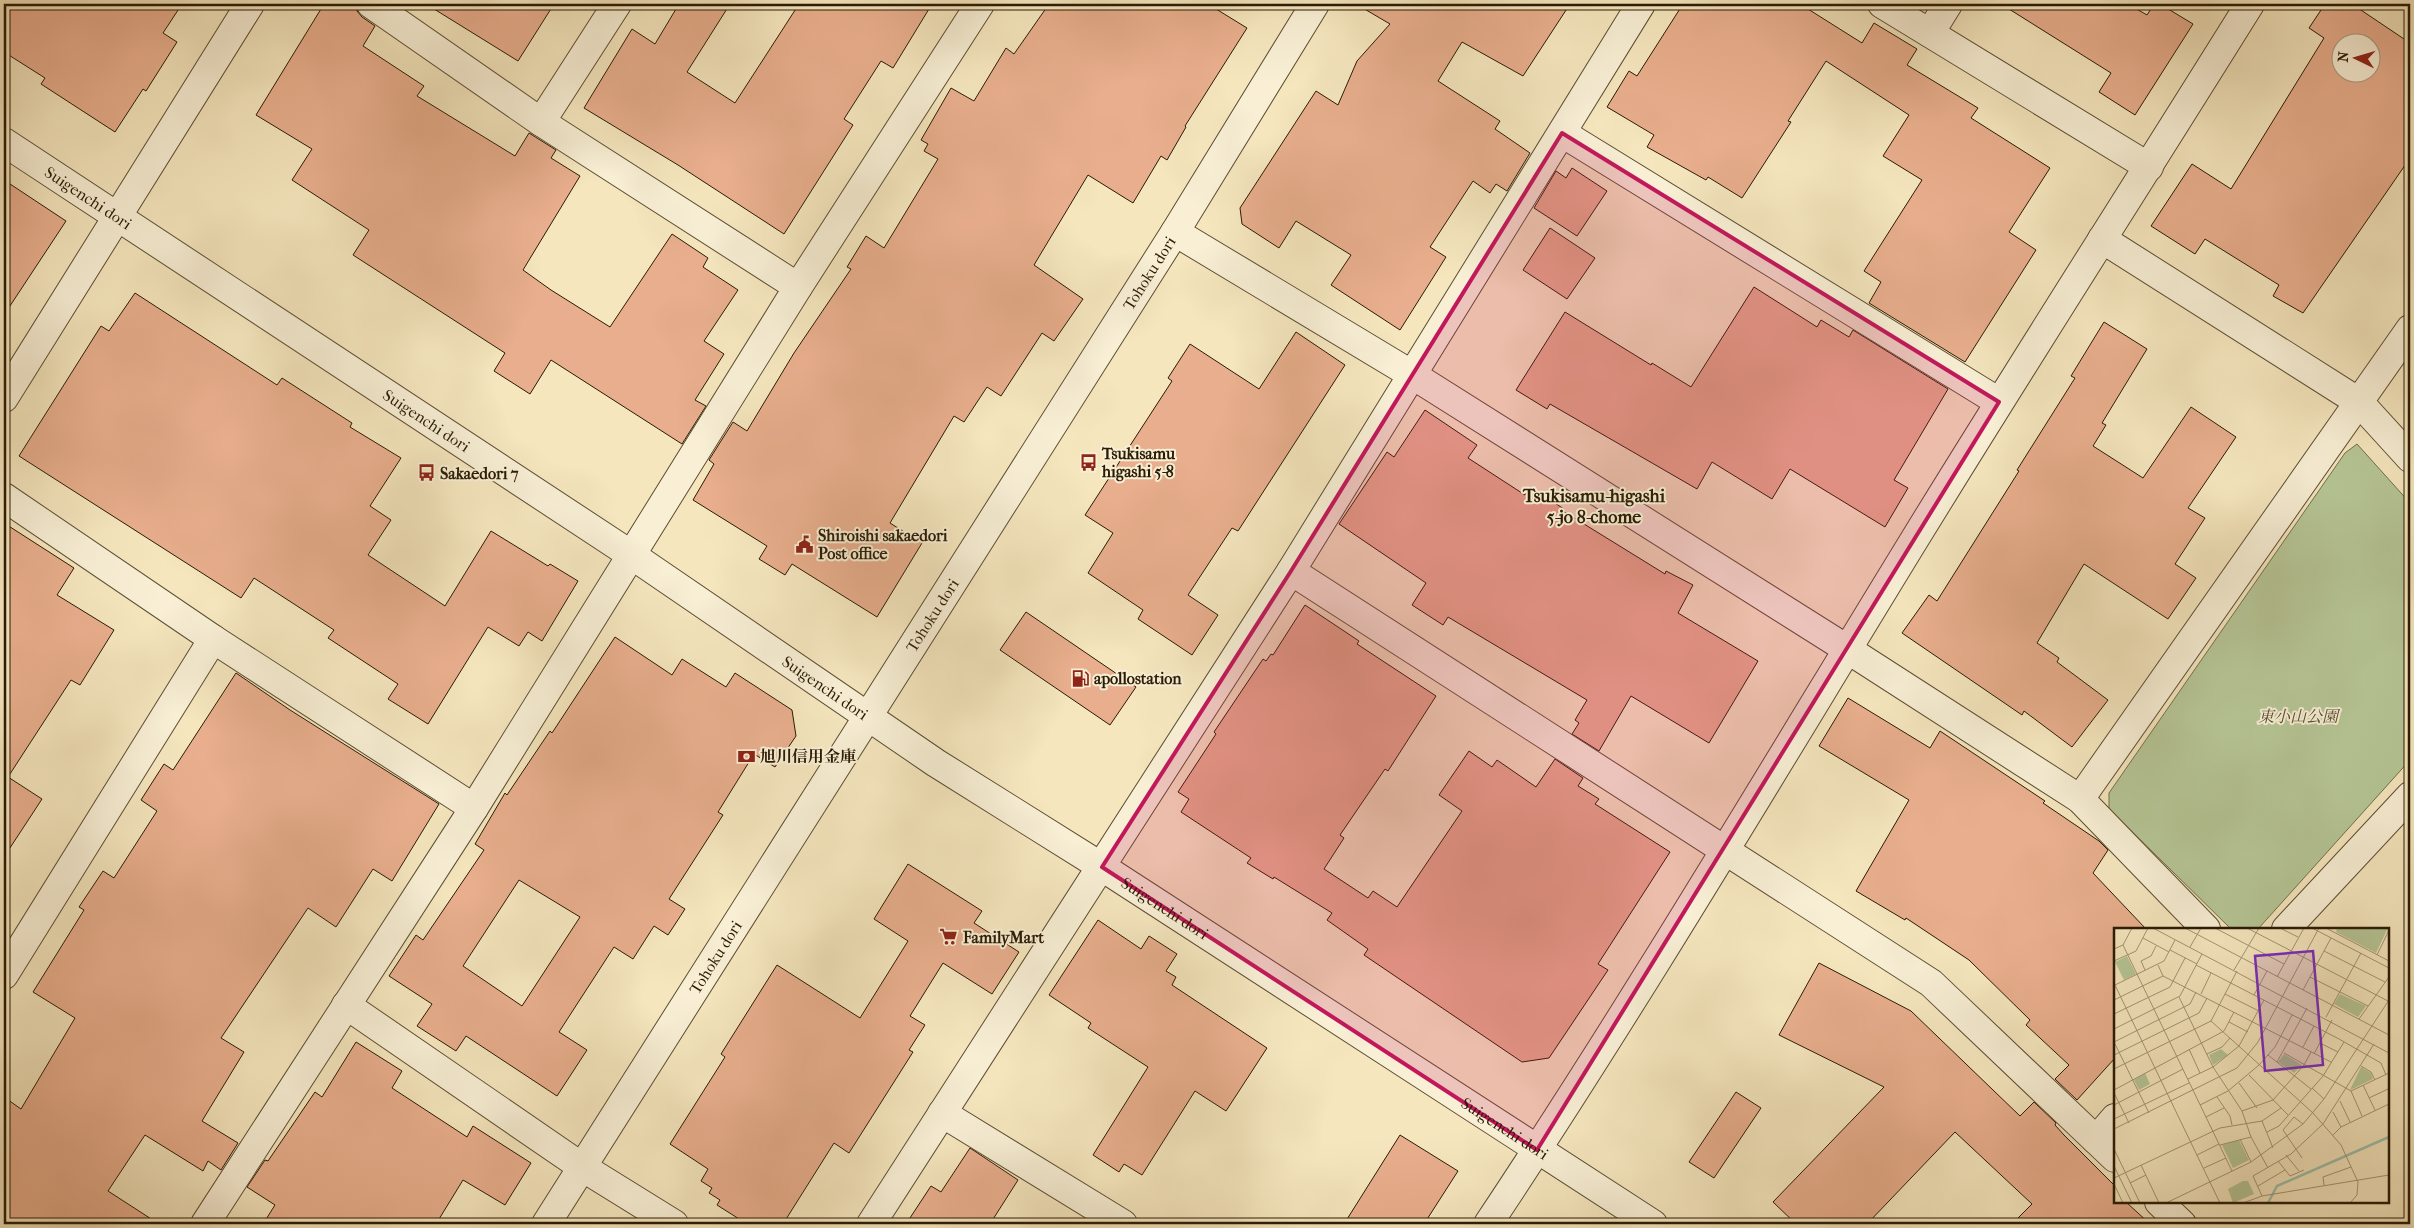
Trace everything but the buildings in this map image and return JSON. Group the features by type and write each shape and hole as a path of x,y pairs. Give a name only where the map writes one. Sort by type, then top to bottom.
{"street":[{"path":"4,398 250,4"},
{"path":"371,4 541,122 798,287"},
{"path":"541,122 617,4"},
{"path":"205,1224 474,808 633,556 798,287 980,4"},
{"name":"Tohoku dori","path":"546,1224 1175,232 1315,4"},
{"path":"871,1224 1291,572 1411,374 1641,4"},
{"path":"1882,4 2149,167"},
{"path":"1930,33 1948,4"},
{"path":"1488,1224 1537,1150 1725,849 1999,402 2149,167 2250,4"},
{"path":"1562,132 1999,402"},
{"name":"Suigenchi dori","path":"4,142 118,215 633,556 868,718 1102,867 1653,1224"},
{"path":"1175,232 1411,374 1847,649 2080,800 2205,928"},
{"path":"2102,239 2359,402 2410,458"},
{"path":"2080,800 2410,329"},
{"path":"4,497 213,640 474,808"},
{"path":"1291,572 1931,983 2114,1157"},
{"path":"4,975 213,640"},
{"path":"2287,928 2410,796"},
{"path":"346,1005 582,1167 674,1224"},
{"path":"942,1113 1123,1224"},
{"path":"2096,1140 2114,1119"},
{"path":"2160,1203 2182,1224"}],"highlighted area":[{"path":"1562,133 1999,402 1537,1150 1102,867 1291,571"}],"green space":[{"name":"東小山公園","path":"2357,444 2410,503 2410,760 2259,928 2230,928 2109,809 2109,793 2345,453"}],"place":[{"name":"Tsukisamu higashi 5-8","path":"1088,462"},
{"name":"Sakaedori 7","path":"426,473"},
{"name":"Shiroishi sakaedori Post office","path":"804,544"},
{"name":"apollostation","path":"1080,678"},
{"name":"旭川信用金庫","path":"746,756"},
{"name":"FamilyMart","path":"949,937"}],"district":[{"name":"Tsukisamu-higashi 5-jo 8-chome","path":"1594,506"}]}
